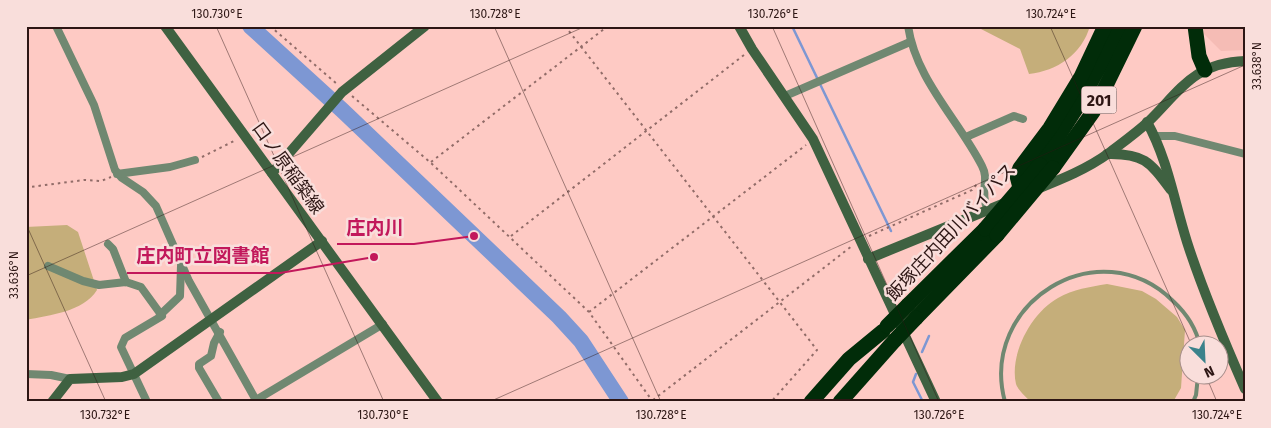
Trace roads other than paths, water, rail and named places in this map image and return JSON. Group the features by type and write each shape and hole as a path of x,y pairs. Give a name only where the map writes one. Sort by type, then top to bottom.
{"highway":[{"path":"1022,195 1018,176 1020,168 1050,128 1081,77 1105,26"},
{"name":"飯塚庄内田川バイパス","path":"1046,167 1121,26"},
{"name":"飯塚庄内田川バイパス","path":"823,402 991,232 1093,112 1135,26"},
{"path":"1195,26 1199,56 1205,70"},
{"path":"811,402 849,359 888,337"},
{"path":"848,402 888,337"},
{"name":"飯塚庄内田川バイパス","path":"840,402 888,337"}],"street":[{"path":"56,26 94,105 112,165 117,174 151,199 181,265 257,401 382,324"},
{"name":"口ノ原稲築線","path":"165,26 438,402"},
{"path":"272,173 343,91 424,26"},
{"path":"739,26 752,49 814,139 859,240 936,402"},
{"path":"908,26 910,42 926,78 966,137 983,168 986,178 982,198 988,210"},
{"path":"785,96 910,42"},
{"path":"868,259 1073,174 1107,154 1147,122 1182,85 1205,70 1245,61"},
{"path":"966,137 1014,116 1023,119"},
{"path":"1147,122 1155,136 1169,171 1174,195 1195,266 1245,389"},
{"path":"1155,136 1175,136 1245,154"},
{"path":"1107,154 1128,153 1140,156 1160,175 1174,195"},
{"path":"117,174 170,167 195,160"},
{"path":"26,374 51,375 70,379 122,377 134,374 322,241"},
{"path":"108,244 114,249 126,282"},
{"path":"147,402 121,347 126,338 162,316 160,315 180,296 181,265"},
{"path":"48,266 83,281 99,285 126,282 141,287 160,315"},
{"path":"218,402 199,368 200,364 211,356 214,343 220,332"},
{"path":"53,401 70,379"}],"lane":[{"path":"1004,402 1000,386 1002,354 1008,334 1019,314 1032,300 1047,289 1080,275 1119,272 1156,286 1182,310 1192,323 1197,336"},
{"path":"1193,402 1197,386"}],"waterway":[{"path":"250,26 342,110 559,317 581,341 621,402"},
{"path":"792,26 891,231"},
{"path":"922,352 929,336"},
{"path":"916,374 913,382 923,402"}],"place":[{"name":"庄内川","path":"474,236"},
{"name":"庄内町立図書館","path":"374,257"}]}
